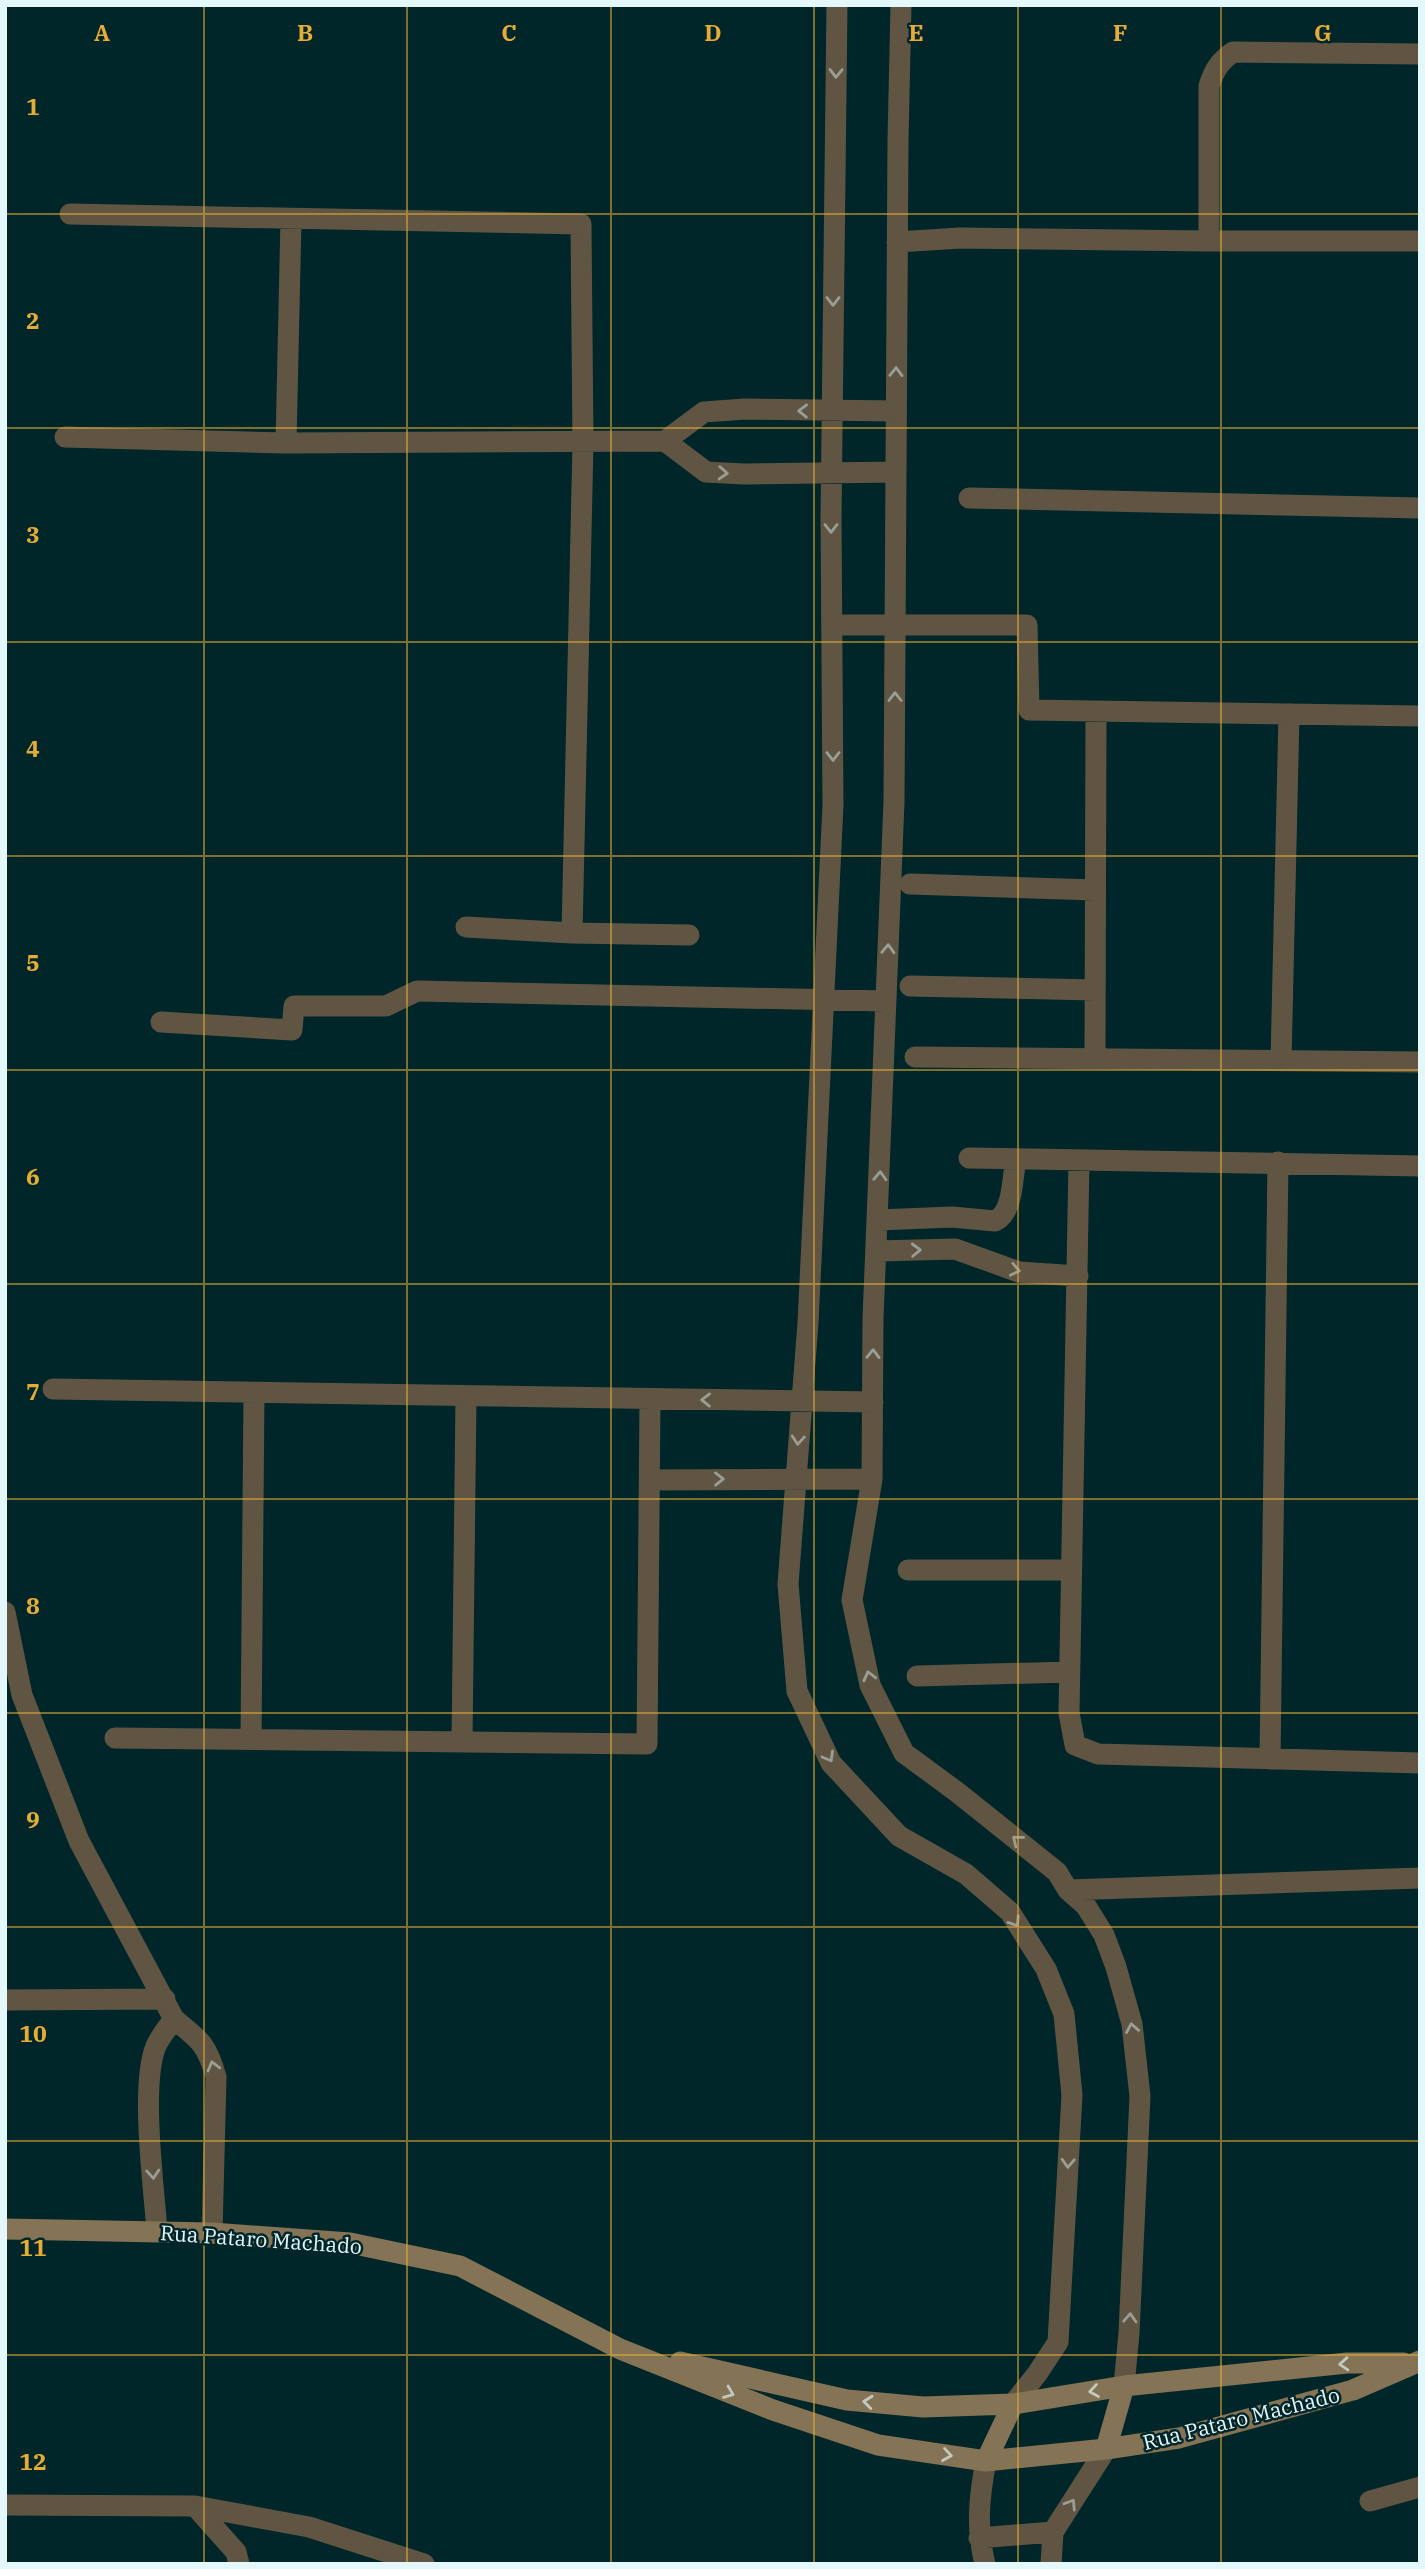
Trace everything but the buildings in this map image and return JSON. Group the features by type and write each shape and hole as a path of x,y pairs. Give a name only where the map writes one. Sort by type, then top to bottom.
{"street":[{"name":"Rua Pataro Machado","path":"5,2229 212,2233 350,2243 460,2266 620,2349 773,2410 877,2445 986,2461 1106,2449 1179,2438 1353,2390 1416,2362"},
{"name":"Rua Pataro Machado","path":"620,2349 847,2400 923,2407 1013,2404 1124,2386 1347,2363 1416,2362"},
{"path":"1106,2449 1124,2386"},
{"path":"986,2461 1013,2404"}],"lane":[{"path":"837,5 833,805 802,1401 788,1584 797,1691 831,1763 899,1836 966,1874 1010,1912 1046,1969 1064,2014 1072,2095 1058,2342 1013,2404"},
{"path":"901,5 895,411 894,802 873,1318 872,1479 852,1600 870,1685 904,1753 1057,1872 1068,1890 1086,1906 1104,1935 1132,2024 1140,2109 1124,2386"},
{"path":"1209,241 1209,86 1221,60 1234,52 1420,54"},
{"path":"69,214 581,224 583,443 572,933"},
{"path":"286,443 291,219"},
{"path":"897,242 960,238 1420,241"},
{"path":"65,437 286,443 665,441 704,412 895,411"},
{"path":"665,441 706,472 896,472"},
{"path":"969,498 1420,508"},
{"path":"832,625 1027,625 1028,710 1420,716"},
{"path":"1095,1059 1096,712"},
{"path":"1282,1061 1289,714"},
{"path":"909,884 1095,890"},
{"path":"466,927 572,933 689,934"},
{"path":"910,986 1095,990"},
{"path":"161,1022 292,1030 294,1006 386,1006 417,991 886,1002"},
{"path":"915,1057 1420,1062"},
{"path":"969,1158 1420,1166"},
{"path":"878,1220 951,1217 995,1221 1002,1218 1007,1211 1016,1159"},
{"path":"1079,1160 1069,1672 1069,1713 1075,1745 1098,1754 1420,1763"},
{"path":"1270,1759 1278,1162"},
{"path":"877,1251 955,1249 1018,1272 1078,1276"},
{"path":"52,1390 873,1402"},
{"path":"251,1739 254,1393"},
{"path":"462,1742 467,1397"},
{"path":"115,1738 647,1744 650,1399"},
{"path":"651,1480 872,1479"},
{"path":"908,1570 1071,1570"},
{"path":"5,1612 14,1695 79,1841 169,2009 209,2053 216,2077 212,2233"},
{"path":"917,1676 1069,1672"},
{"path":"1068,1890 1420,1878"},
{"path":"5,2000 169,2009"},
{"path":"157,2231 149,2117 150,2068 169,2009"},
{"path":"1051,2564 1053,2532 1106,2449"},
{"path":"985,2564 979,2538 978,2498 986,2461"},
{"path":"1370,2501 1420,2487"},
{"path":"5,2505 195,2506 309,2527 424,2564"},
{"path":"195,2506 236,2552 239,2564"},
{"path":"979,2538 1053,2532"}]}
